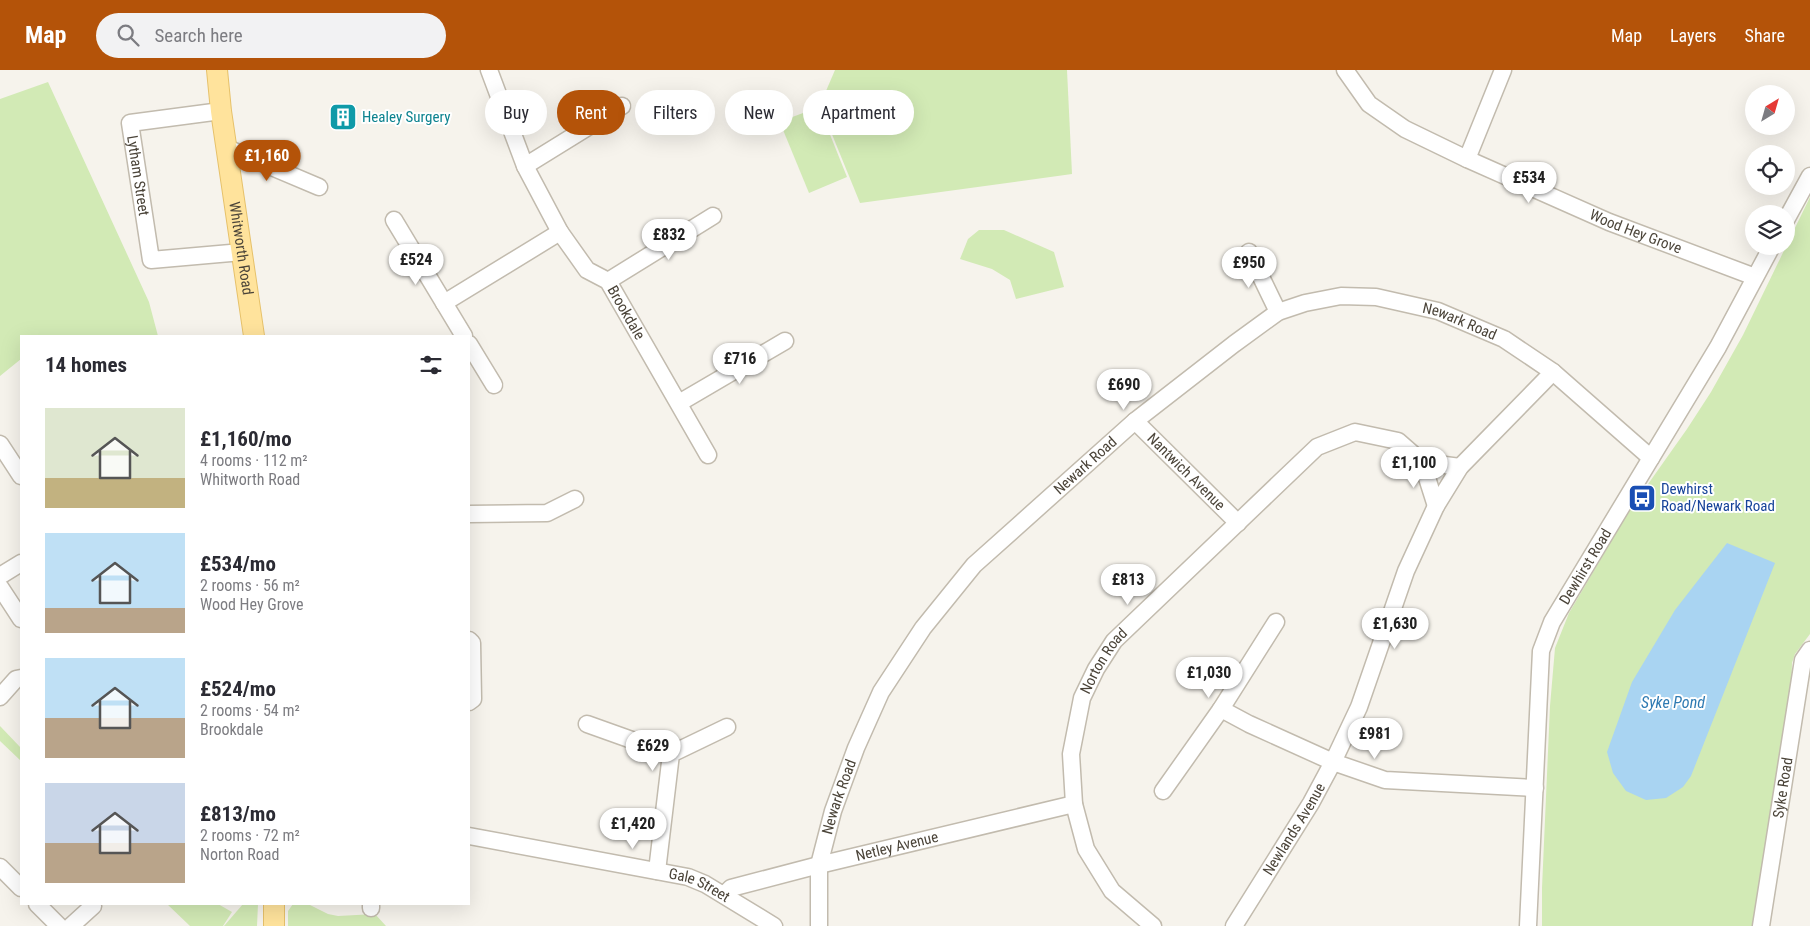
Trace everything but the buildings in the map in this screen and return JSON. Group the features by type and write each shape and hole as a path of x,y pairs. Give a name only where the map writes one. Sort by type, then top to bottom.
{"main road":[{"name":"Whitworth Road","path":"217,70 221,112 254,335"},
{"path":"274,905 274,926"}],"street":[{"name":"Brookdale","path":"489,70 525,166 560,232 587,270 608,281 708,454"},
{"name":"Wood Hey Grove","path":"1345,70 1369,104 1405,130 1609,222 1755,276"},
{"path":"1467,159 1503,70"},
{"name":"Lytham Street","path":"221,112 130,123 150,260 242,252"},
{"path":"525,166 575,135"},
{"path":"227,148 319,187"},
{"path":"1794,205 1810,176"},
{"path":"608,281 713,216"},
{"path":"394,220 463,335"},
{"path":"444,303 560,232"},
{"path":"1249,252 1278,312"},
{"name":"Dewhirst Road","path":"1528,926 1541,651 1552,622 1718,347 1767,255"},
{"name":"Newark Road","path":"818,926 819,865 833,811 856,748 881,692 923,628 974,565 1135,421 1278,312 1305,302 1341,296 1376,297 1438,311 1504,339 1553,372 1651,458"},
{"path":"680,403 785,341"},
{"path":"470,348 474,366 494,386"},
{"name":"Newlands Avenue","path":"1234,926 1311,803 1333,762 1359,707 1406,571 1436,506 1460,467 1553,372"},
{"name":"Nantwich Avenue","path":"1135,421 1238,523"},
{"name":"Norton Road","path":"1152,926 1112,891 1086,849 1074,804 1071,754 1082,698 1096,669 1114,641 1317,447 1355,432 1398,441 1422,462"},
{"path":"0,444 20,474"},
{"path":"1436,506 1422,462 1460,467"},
{"path":"470,514 547,513 574,499"},
{"path":"0,576 20,563"},
{"path":"0,588 20,618"},
{"path":"1163,791 1220,709 1276,622"},
{"path":"470,641 472,643 473,699 470,701"},
{"name":"Syke Road","path":"1761,926 1804,660 1810,650"},
{"path":"0,697 16,679 20,678"},
{"path":"1220,709 1333,762 1386,780 1535,788"},
{"path":"587,724 671,754 727,727"},
{"path":"656,870 671,754"},
{"name":"Netley Avenue","path":"724,895 731,888 819,865 1074,804"},
{"name":"Gale Street","path":"470,836 688,877 705,884 774,926"},
{"path":"0,867 20,887"},
{"path":"38,905 59,926"},
{"path":"71,926 93,906"}],"green space":[{"path":"835,70 1067,70 1072,174 860,203 832,135 914,135 914,90 826,90"},
{"path":"48,82 149,302 158,335 20,335 20,360 0,376 0,99"},
{"path":"803,113 803,135 830,135 847,177 809,193 785,135 793,135 793,117"},
{"path":"1810,197 1810,634 1795,654 1792,663 1791,703 1753,926 1542,926 1550,706 1555,648 1569,613 1629,511 1711,392 1743,335 1782,255 1795,255 1795,228"},
{"path":"979,230 1004,230 1054,252 1064,287 1016,299 1010,280 992,269 960,259 968,239"},
{"path":"0,726 20,747 20,760 0,741"},
{"path":"168,905 220,905 232,912 223,926 190,926"},
{"path":"242,905 258,905 257,926 224,926"},
{"path":"292,905 310,905 328,914 338,916 375,914 386,926 288,926 288,911"}],"water":[{"name":"Syke Pond","path":"1727,543 1775,563 1691,776 1683,787 1666,798 1646,800 1626,791 1613,773 1607,752 1632,682 1675,610"}],"place":[{"name":"Healey Surgery","path":"343,117"},
{"name":"Dewhirst Road/Newark Road","path":"1642,498"}]}
